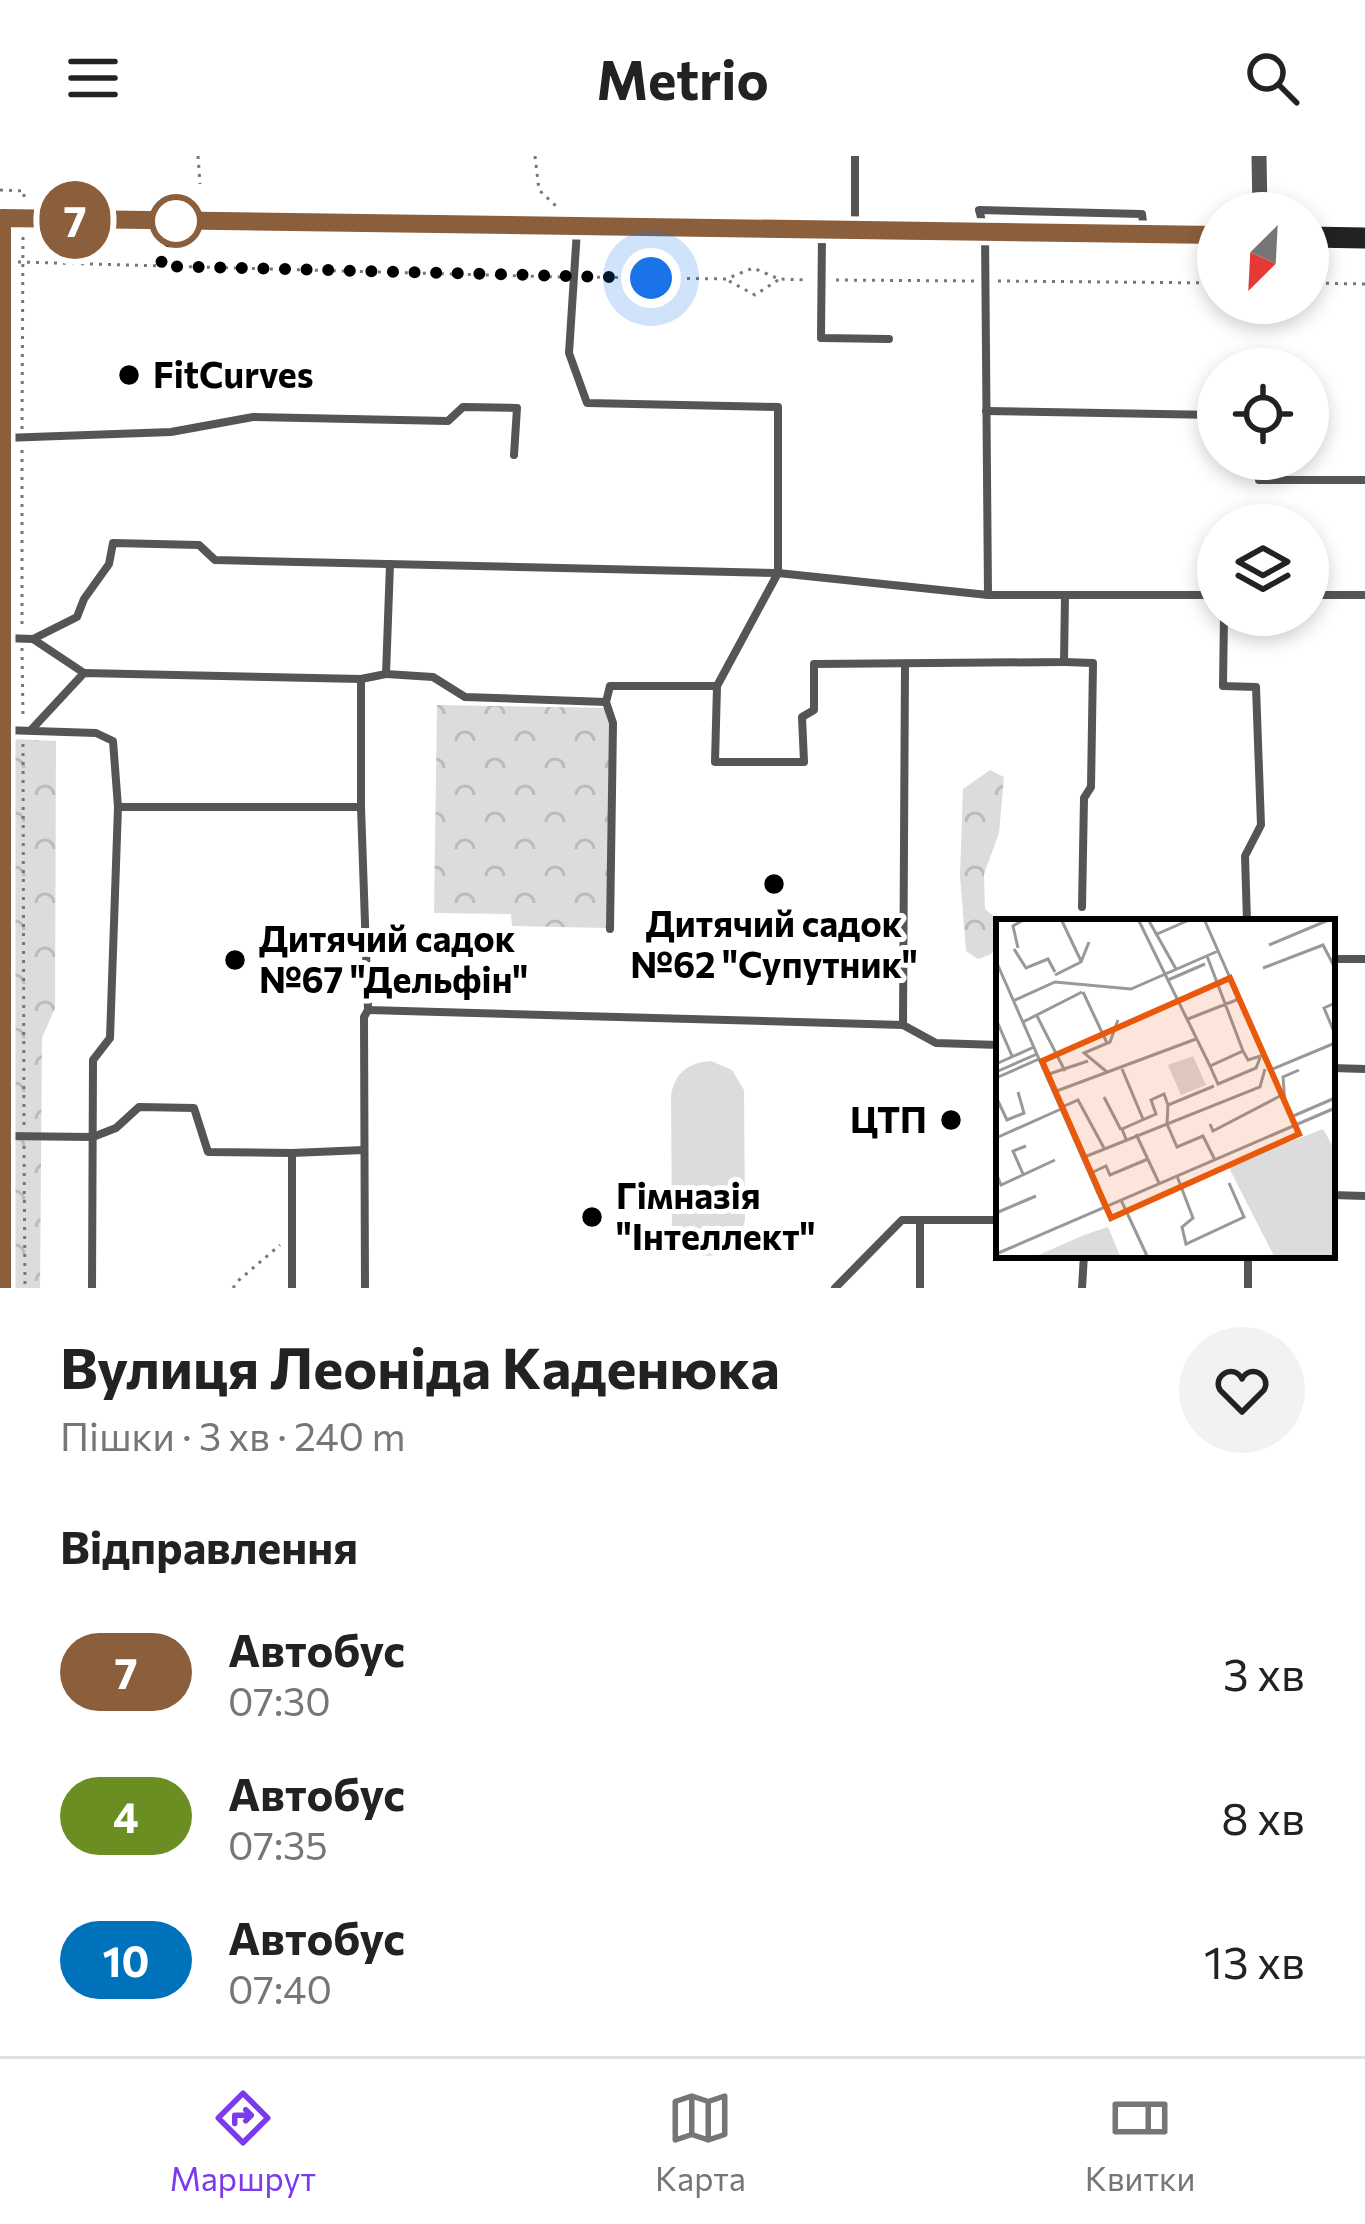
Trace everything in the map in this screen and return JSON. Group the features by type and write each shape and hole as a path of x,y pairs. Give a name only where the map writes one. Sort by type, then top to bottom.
{"main road":[{"path":"1,218 1197,234"},
{"path":"1329,237 1365,238"}],"street":[{"path":"1259,156 1260,192"},
{"path":"1,218 2,386 13,438 2,628 2,1288"}],"lane":[{"path":"855,156 855,230"},
{"path":"578,226 568,353 587,403 778,407 778,573 717,686 715,762 804,761 802,717 814,710 814,664 1093,663 1082,907"},
{"path":"822,230 821,338 889,339"},
{"path":"985,232 988,595"},
{"path":"13,438 171,432 253,417 448,422 464,407 517,408 514,455"},
{"path":"986,411 1197,415"},
{"path":"1329,480 1365,480"},
{"path":"28,639 77,617 83,599 110,564 112,543 200,545 215,560 778,573 988,595 1197,595"},
{"path":"386,674 390,564"},
{"path":"1064,662 1065,595"},
{"path":"1329,595 1365,595"},
{"path":"2,628 85,674 361,679 386,674 434,677 465,697 606,703"},
{"path":"1224,636 1223,686 1256,687 1261,825 1245,856 1247,919"},
{"path":"903,1025 905,664"},
{"path":"26,731 85,674"},
{"path":"361,679 368,1010 364,1017 365,1288"},
{"path":"610,929 613,723 606,703 610,686 717,686"},
{"path":"3,730 96,734 113,741 118,807 110,1038 93,1060 92,1288"},
{"path":"118,807 361,807"},
{"path":"368,1010 903,1025 936,1043 996,1047"},
{"path":"1335,1068 1365,1069"},
{"path":"2,1136 93,1137 116,1128 140,1107 194,1108 208,1152 364,1150"},
{"path":"292,1153 292,1288"},
{"path":"1335,1195 1365,1196"},
{"path":"835,1288 902,1220 996,1220"},
{"path":"920,1220 920,1288"},
{"path":"1082,1288 1084,1258"}],"path":[{"path":"198,156 200,184"},
{"path":"535,156 539,190 578,226"},
{"path":"0,190 24,190"},
{"path":"3,262 726,279 753,268 779,279 1197,283"},
{"path":"22,262 13,438 28,639 25,1288"},
{"path":"726,279 754,296 779,279"},
{"path":"1329,283 1365,284"},
{"path":"233,1288 292,1235"}],"green space":[{"path":"437,705 610,708 607,928 512,926 511,914 434,913"},
{"path":"12,739 56,741 55,1008 42,1038 40,1288 14,1288 9,1108"},
{"path":"990,770 1004,777 999,833 984,874 985,909 997,919 996,948 978,959 966,951 960,876 963,789"},
{"path":"711,1061 732,1070 744,1090 745,1220 732,1245 712,1256 689,1250 672,1228 671,1096 684,1071"}],"bus line":[{"name":"7","path":"2,1288 2,218 1197,235"}],"place":[{"name":"FitCurves","path":"129,375"},
{"name":"Дитячий садок №62 \"Супутник\"","path":"774,884"},
{"name":"Дитячий садок №67 \"Дельфін\"","path":"235,960"},
{"name":"ЦТП","path":"951,1120"},
{"name":"Гімназія \"Інтеллект\"","path":"592,1217"}],"route":[{"path":"176,221 160,266 651,278"}]}
